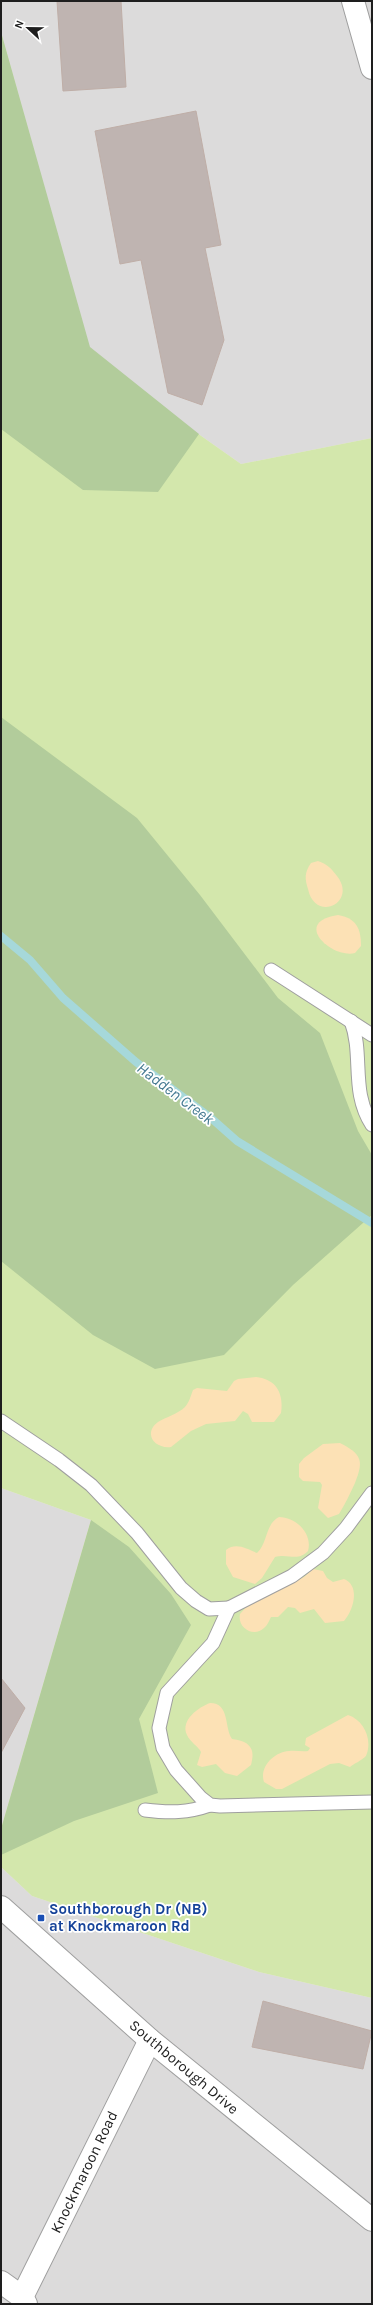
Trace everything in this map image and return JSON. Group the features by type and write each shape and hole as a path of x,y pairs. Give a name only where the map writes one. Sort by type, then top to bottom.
{"street":[{"path":"353,1 372,68"},
{"name":"Southborough Drive","path":"1,1907 150,2040 372,2220"},
{"name":"Knockmaroon Road","path":"24,2301 150,2040"},
{"path":"1,2282 24,2301"}],"lane":[{"path":"271,970 372,1035"},
{"path":"351,1021 356,1034 357,1075 363,1107 372,1126"},
{"path":"1,1421 59,1460 91,1485 137,1533 192,1598 209,1609 229,1608 292,1576 322,1553 346,1528 372,1493"},
{"path":"210,1805 200,1798 176,1770 163,1748 159,1728 167,1693 213,1643 229,1608"},
{"path":"145,1810 168,1813 194,1811 210,1805 372,1802"}],"shaded area":[{"path":"1,1 371,1 372,438 241,464 92,359 1,32"},
{"path":"1,1488 91,1520 1,1829"},
{"path":"1,1867 32,1896 259,1972 372,1998 372,2304 1,2304"}],"green space":[{"path":"1,32 92,359 241,464 372,438 372,1998 259,1972 32,1896 1,1867 1,1829 91,1520 1,1488"},
{"path":"1,32 90,347 199,434 158,492 83,490 1,429"},
{"path":"1,717 137,818 200,895 278,998 320,1033 358,1131 372,1155 372,1215 293,1285 224,1355 155,1369 93,1335 1,1261"},
{"path":"91,1520 129,1547 171,1594 191,1625 139,1719 158,1793 74,1821 1,1855 1,1829"}],"sand":[{"path":"318,861 324,863 331,869 337,876 342,886 342,894 339,901 326,907 318,905 312,899 306,879 306,873 311,863"},
{"path":"338,915 344,916 353,921 358,929 361,946 355,953 336,951 320,939 317,932 318,925 324,919"},
{"path":"256,1377 269,1381 280,1393 282,1406 281,1413 274,1422 252,1422 248,1414 243,1411 235,1421 206,1424 191,1431 171,1447 165,1447 155,1443 152,1439 151,1431 154,1426 158,1422 179,1412 185,1407 193,1390 197,1388 227,1391 234,1381 238,1379"},
{"path":"340,1443 357,1455 360,1469 355,1483 339,1514 328,1518 318,1508 322,1485 320,1482 303,1481 299,1477 299,1464 304,1458 323,1444"},
{"path":"279,1517 291,1520 302,1528 308,1539 308,1551 297,1557 275,1557 262,1578 255,1584 233,1577 226,1564 226,1550 238,1546 257,1553 261,1549 271,1524"},
{"path":"313,1569 323,1571 327,1578 333,1582 344,1579 349,1582 352,1587 354,1599 350,1611 344,1621 325,1623 314,1609 300,1613 295,1608 288,1607 278,1617 271,1617 266,1626 260,1631 251,1632 241,1624 240,1614 248,1605 304,1577"},
{"path":"210,1703 216,1704 224,1711 232,1739 247,1744 252,1750 253,1754 251,1765 237,1776 225,1773 216,1764 202,1767 197,1765 201,1752 187,1735 186,1724 188,1719 196,1711"},
{"path":"348,1715 359,1721 366,1731 368,1737 368,1750 364,1758 350,1767 339,1763 330,1764 282,1789 276,1789 264,1782 264,1771 269,1761 273,1757 283,1752 308,1751 310,1748 305,1745 306,1738"}],"building":[{"path":"57,1 121,1 126,87 63,91"},
{"path":"196,111 221,245 205,248 224,340 202,405 168,393 141,260 120,264 95,131"},
{"path":"1,1678 25,1708 1,1753"},
{"path":"263,2001 372,2031 363,2069 252,2047"}],"waterway":[{"name":"Hadden Creek","path":"1,936 30,960 63,998 136,1062 211,1118 237,1141 372,1223"}],"place":[{"name":"Southborough Dr (NB) at Knockmaroon Rd","path":"41,1918"}]}
